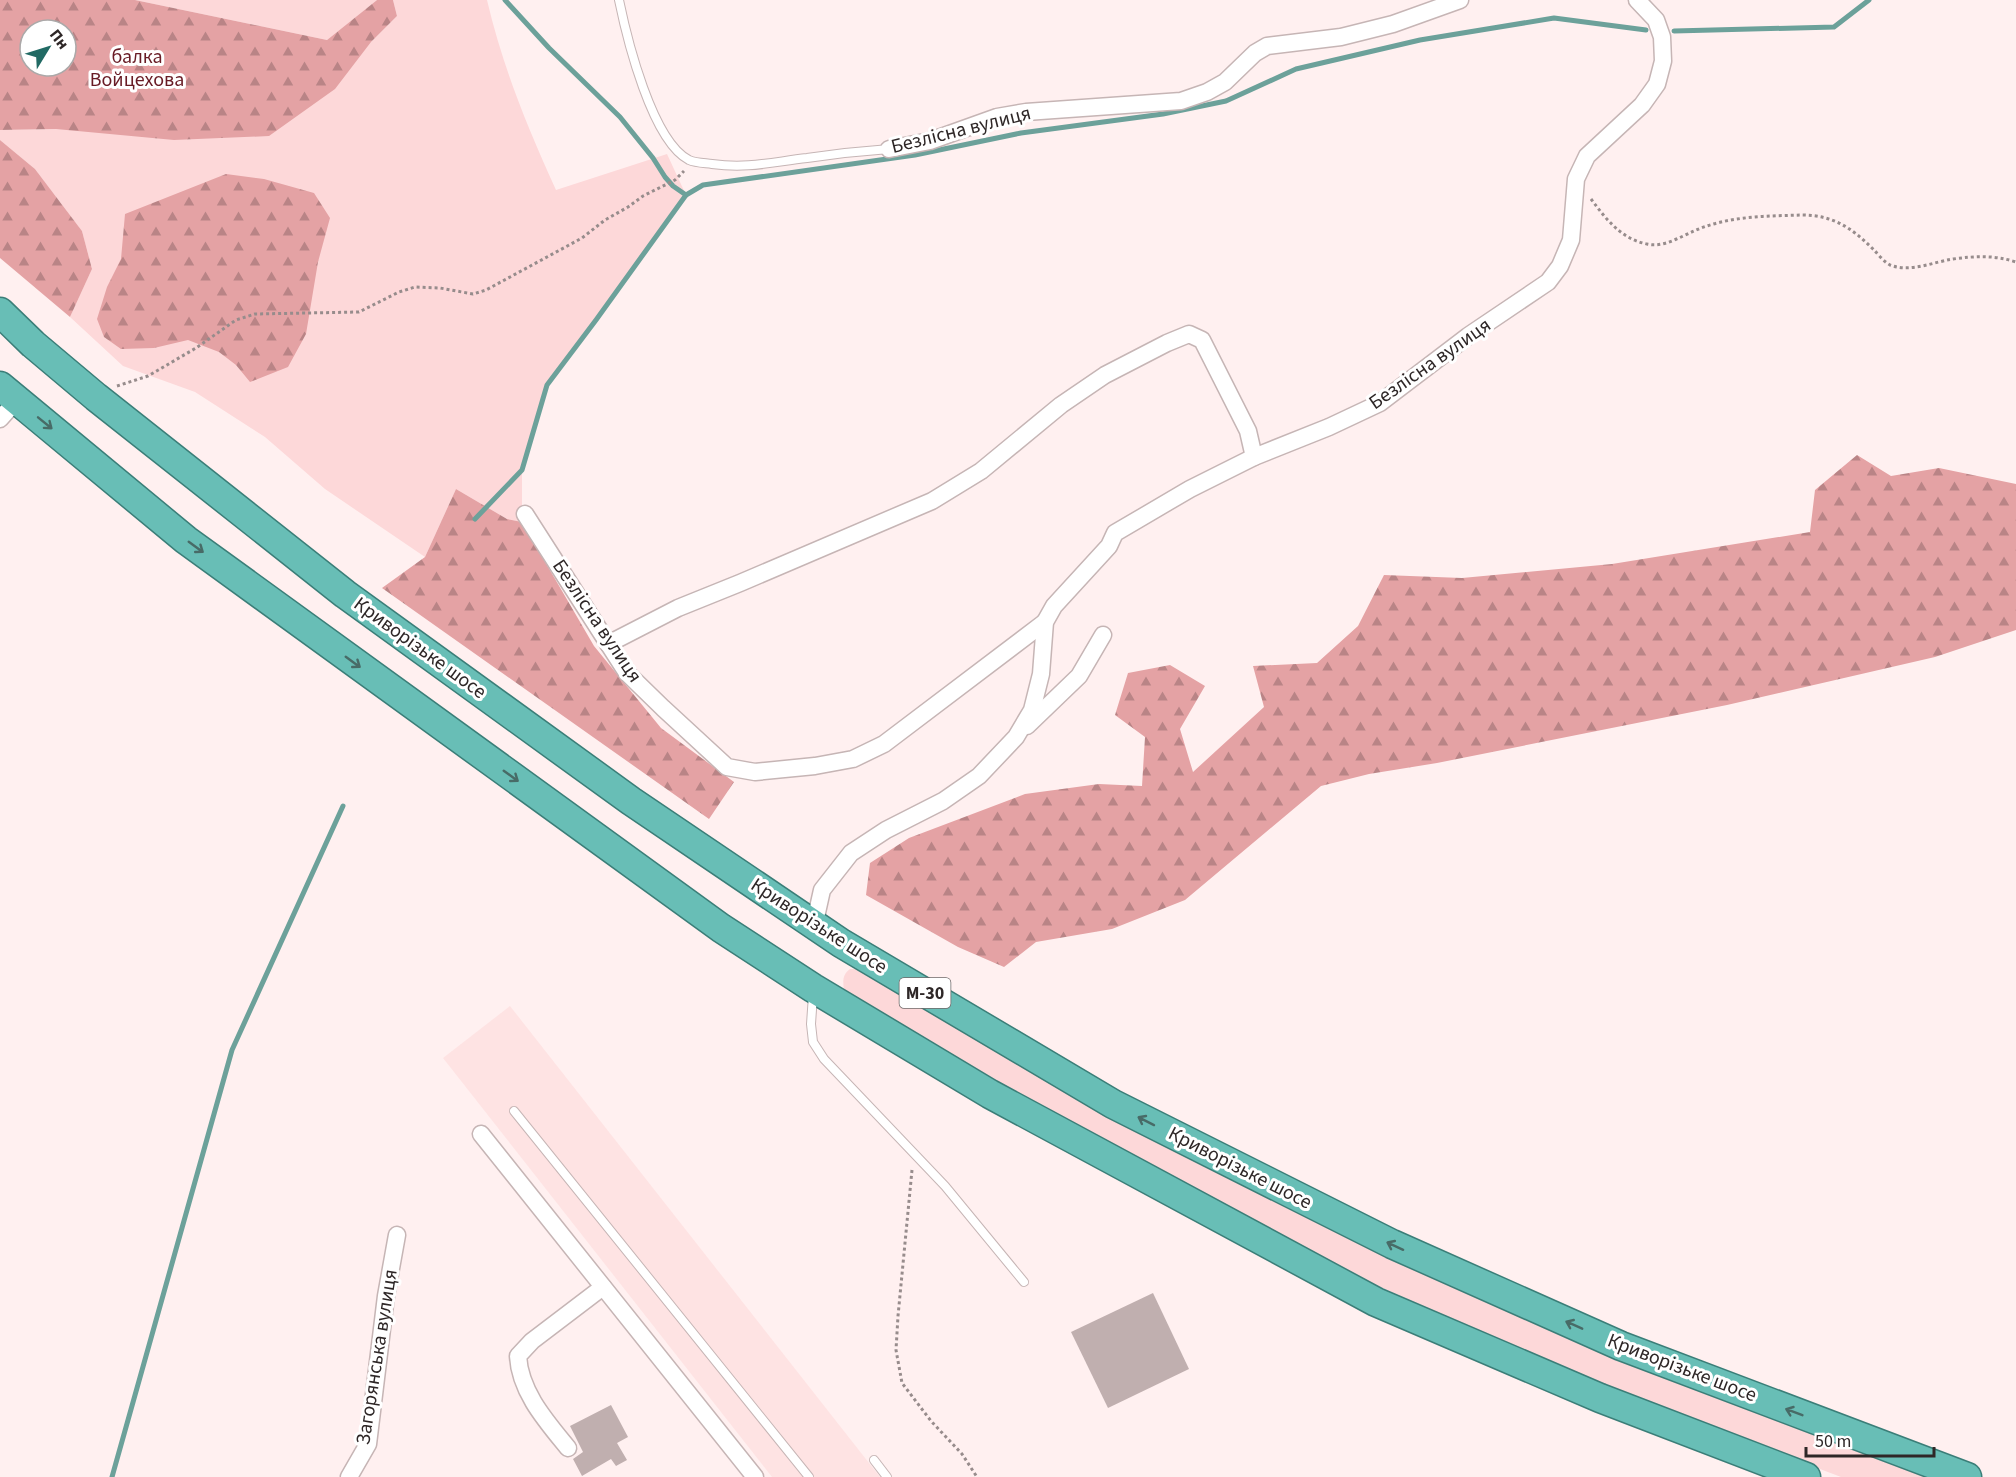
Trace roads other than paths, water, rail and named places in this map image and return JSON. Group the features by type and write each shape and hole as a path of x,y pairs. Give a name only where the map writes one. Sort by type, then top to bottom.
{"highway":[{"name":"Криворізьке шосе","path":"0,312 33,344 96,397 345,594 631,801 814,926 1113,1104 1392,1244 1621,1346 1966,1477"},
{"name":"М-30","path":"6,402 186,540 721,928 813,988 990,1094 1376,1302 1600,1398 1806,1477"}],"street":[{"name":"Безлісна вулиця","path":"889,149 930,141 997,117 1026,112 1181,101 1207,92 1225,82 1255,53 1267,46 1341,37 1393,24 1460,0"},
{"name":"Безлісна вулиця","path":"525,514 627,673 728,767 755,772 815,766 853,759 884,744 1045,622 1054,606 1109,546 1115,533 1190,489 1254,457 1329,427 1380,403 1468,336 1548,282 1560,266 1571,240 1576,178 1587,156 1642,105 1657,84 1663,61 1662,37 1656,20 1637,0"},
{"path":"608,644 678,608 740,584 932,501 981,471 1061,405 1105,375 1189,334 1202,340 1248,431 1254,457"},
{"path":"1016,737 1032,710 1041,674 1045,622"},
{"path":"814,926 822,890 851,853 886,830 944,801 979,776 1079,676 1103,635"},
{"path":"481,1134 754,1477"},
{"name":"Загорянська вулиця","path":"349,1477 368,1444 386,1296 398,1235"},
{"path":"568,1448 545,1420 524,1383 519,1372 518,1356 532,1341 603,1287"}],"lane":[{"name":"Безлісна вулиця","path":"619,1 645,95 664,134 681,154 691,161 735,167 889,149"},
{"path":"813,988 811,1024 813,1042 824,1059 945,1186 1024,1282"},
{"path":"514,1111 809,1477"},
{"path":"874,1460 887,1477"}],"waterway":[{"path":"475,519 522,470 547,385 686,195 665,177 653,158 620,117 549,48 505,0"},
{"path":"1674,31 1834,27 1869,0"},
{"path":"686,195 703,185 915,155 1021,133 1163,114 1226,101 1296,69 1420,40 1554,18 1646,30"},
{"path":"112,1477 232,1050 343,806"}],"park label":[{"name":"балка Войцехова","path":"137,68"}]}
